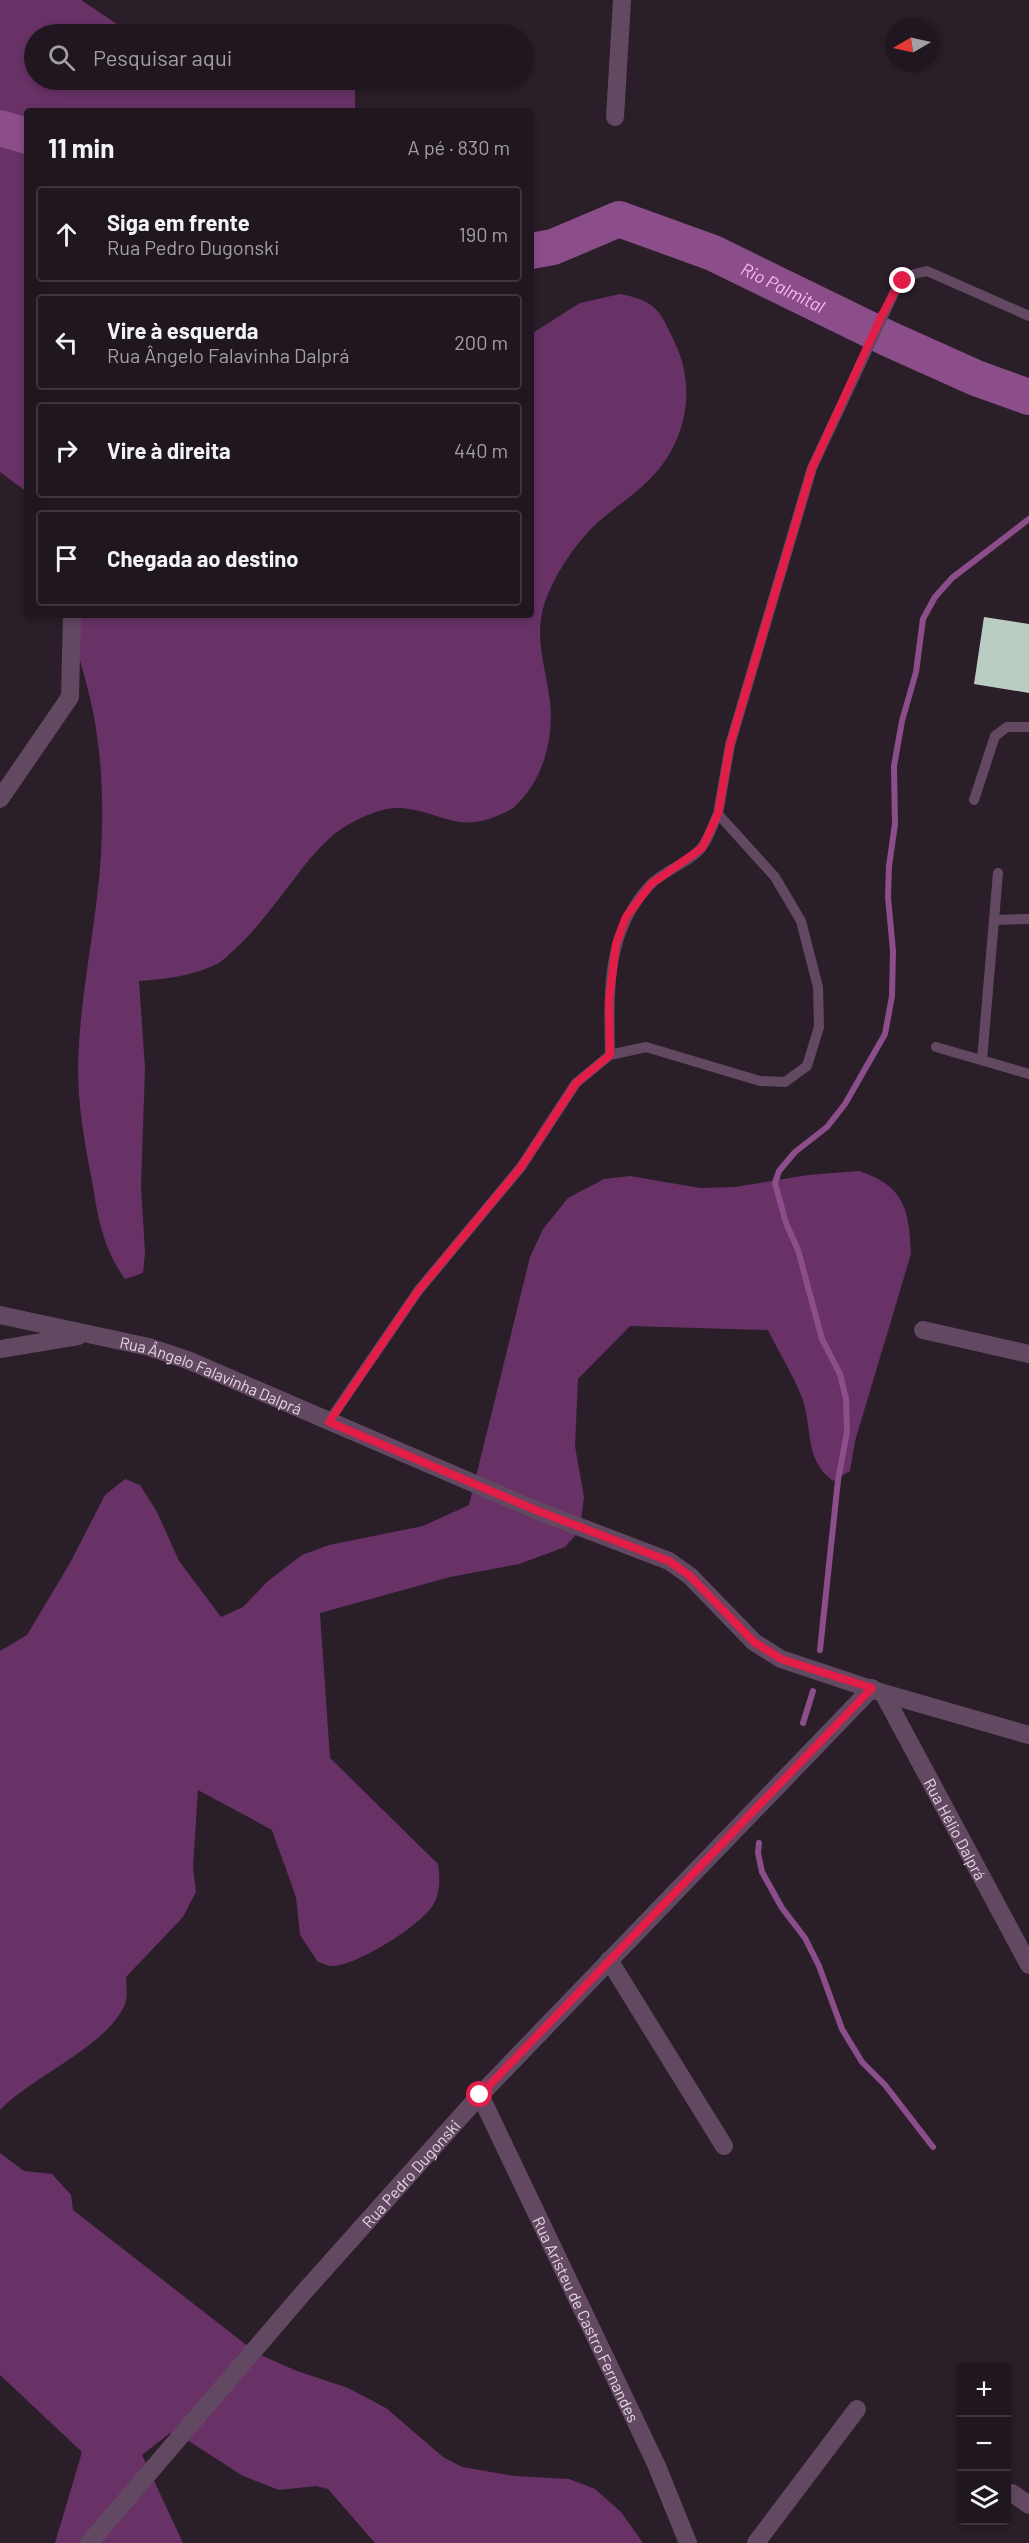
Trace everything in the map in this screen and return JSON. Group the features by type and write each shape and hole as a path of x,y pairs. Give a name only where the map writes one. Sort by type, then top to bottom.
{"street":[{"path":"615,117 622,0"},
{"path":"0,799 70,697 72,618"},
{"name":"Rua Ângelo Falavinha Dalprá","path":"0,1315 149,1347 190,1361 538,1511 669,1561 690,1576 754,1642 781,1659 877,1691 1029,1735"},
{"path":"923,1330 1029,1354"},
{"path":"0,1349 90,1334"},
{"name":"Rua Pedro Dugonski","path":"89,2543 304,2292 480,2095 609,1960 877,1691"},
{"name":"Rua Hélio Dalprá","path":"877,1691 1029,1965"},
{"path":"609,1960 724,2146"},
{"name":"Rua Aristeu de Castro Fernandes","path":"480,2095 656,2464 688,2543"},
{"path":"756,2543 857,2409"},
{"path":"1012,2493 1029,2505"}],"lane":[{"path":"610,1055 609,1001 616,944 626,917 651,884 702,848 718,814 730,745 812,468 895,291 903,281 914,274 927,271 1029,316"},
{"path":"974,800 995,736 1007,727 1029,726"},
{"path":"329,1422 418,1291 521,1167 576,1083 610,1055 646,1047 760,1081 784,1082 807,1066 819,1027 818,987 801,921 775,877 718,814"},
{"path":"982,1060 998,873"},
{"path":"994,920 1029,920"},
{"path":"936,1047 1029,1074"}],"shaded area":[{"path":"0,0 81,0 117,24 24,24 24,90 355,90 355,108 24,108 24,490 0,472"},
{"path":"620,294 642,300 656,309 682,361 686,397 680,432 662,465 644,485 589,531 566,560 549,591 542,615 540,640 551,716 548,745 539,773 532,786 513,808 484,820 460,822 415,810 395,808 375,812 351,823 335,833 322,846 259,924 217,964 188,974 139,981 145,1068 141,1186 145,1253 143,1273 125,1279 111,1256 99,1220 84,1139 79,1097 79,1039 101,859 102,795 93,710 69,618 534,618 534,332 580,303"},
{"path":"859,1171 886,1184 895,1192 906,1212 911,1254 855,1441 850,1471 833,1481 823,1472 817,1462 800,1393 768,1330 630,1326 578,1379 575,1446 584,1497 580,1530 565,1547 519,1564 450,1577 320,1613 330,1758 438,1864 438,1892 431,1908 413,1926 370,1953 343,1964 330,1966 318,1962 300,1935 296,1897 272,1830 198,1790 193,1867 196,1892 183,1917 126,1977 125,2004 103,2034 30,2085 0,2110 0,1651 27,1635 70,1563 105,1495 125,1479 140,1485 157,1512 179,1561 221,1617 243,1607 268,1581 302,1555 329,1545 423,1526 469,1505 530,1257 543,1229 568,1198 604,1179 630,1176 700,1188 735,1187 808,1175"},
{"path":"0,2153 24,2171 52,2174 71,2195 73,2210 258,2354 297,2371 348,2388 386,2408 443,2457 462,2467 514,2476 569,2479 595,2489 621,2512 643,2543 375,2543 328,2489 316,2486 279,2490 243,2476 184,2438 170,2433 142,2455 183,2543 55,2543 82,2452 0,2375"}],"building":[{"path":"984,617 1029,624 1029,693 974,684"}],"waterway":[{"name":"Rio Palmital","path":"0,128 24,135"},
{"name":"Rio Palmital","path":"534,250 553,247 619,219 713,253 889,339 976,378 1029,397"},
{"path":"820,1650 838,1480 847,1432 846,1399 840,1374 822,1339 798,1250 786,1223 775,1183 779,1171 795,1152 827,1127 845,1104 885,1034 892,996 893,951 888,897 889,866 895,824 894,766 902,721 916,672 923,619 935,597 952,578 1029,519"},
{"path":"803,1723 813,1691"},
{"path":"759,1843 758,1853 762,1872 782,1908 805,1938 819,1966 842,2029 862,2062 885,2085 933,2147"}],"route":[{"path":"480,2095 609,1960 747,1821 872,1688 781,1659 767,1651 754,1642 690,1576 669,1561 538,1511 329,1422 418,1291 521,1167 576,1083 610,1055 609,1001 616,944 626,917 651,884 702,848 718,814 730,745 812,468 881,317 903,281"}]}
